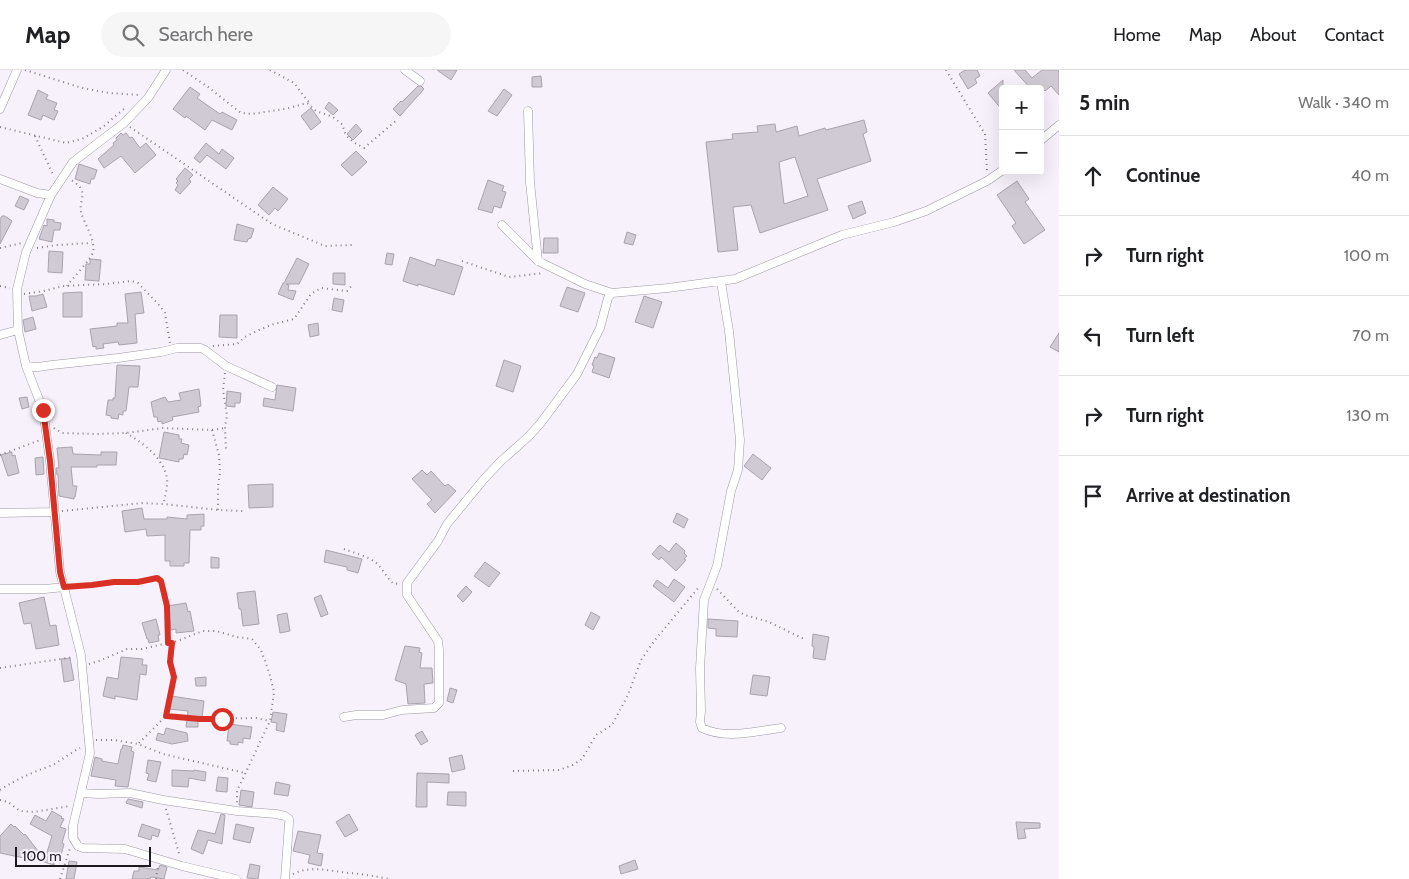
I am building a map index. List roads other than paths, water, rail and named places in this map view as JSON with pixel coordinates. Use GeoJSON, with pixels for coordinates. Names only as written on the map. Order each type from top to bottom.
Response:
{"type":"FeatureCollection","features":[{"type":"Feature","properties":{"kind":"street"},"geometry":{"type":"LineString","coordinates":[[0,109],[17,70]]}},
{"type":"Feature","properties":{"kind":"street"},"geometry":{"type":"LineString","coordinates":[[166,70],[148,98],[124,123],[73,162],[51,195],[26,252],[17,289],[18,330],[26,366],[43,410],[60,572],[81,656],[90,753],[73,826],[73,838],[78,846],[83,848],[125,850],[236,879]]}},
{"type":"Feature","properties":{"kind":"street"},"geometry":{"type":"LineString","coordinates":[[405,70],[420,81]]}},
{"type":"Feature","properties":{"kind":"street"},"geometry":{"type":"LineString","coordinates":[[528,111],[530,182],[538,261]]}},
{"type":"Feature","properties":{"kind":"street"},"geometry":{"type":"LineString","coordinates":[[1044,138],[1059,125]]}},
{"type":"Feature","properties":{"kind":"street"},"geometry":{"type":"LineString","coordinates":[[502,226],[538,261],[585,284],[612,293],[668,288],[735,279],[842,235],[894,222],[926,211],[987,181],[999,173]]}},
{"type":"Feature","properties":{"kind":"street"},"geometry":{"type":"LineString","coordinates":[[0,179],[51,195]]}},
{"type":"Feature","properties":{"kind":"street"},"geometry":{"type":"LineString","coordinates":[[721,282],[729,331],[740,440],[738,470],[731,491],[716,566],[704,600],[700,668],[700,722],[702,728],[711,732],[729,735],[781,728]]}},
{"type":"Feature","properties":{"kind":"street"},"geometry":{"type":"LineString","coordinates":[[344,717],[383,715],[402,710],[434,708],[438,703],[438,641],[407,595],[407,583],[438,541],[447,524],[500,462],[540,424],[577,374],[600,328],[608,298],[612,293]]}},
{"type":"Feature","properties":{"kind":"street"},"geometry":{"type":"LineString","coordinates":[[0,335],[18,330]]}},
{"type":"Feature","properties":{"kind":"street"},"geometry":{"type":"LineString","coordinates":[[26,366],[38,367],[118,358],[177,348],[200,348],[226,366],[272,387]]}},
{"type":"Feature","properties":{"kind":"street"},"geometry":{"type":"LineString","coordinates":[[0,513],[54,512]]}},
{"type":"Feature","properties":{"kind":"street"},"geometry":{"type":"LineString","coordinates":[[0,589],[64,587]]}},
{"type":"Feature","properties":{"kind":"street"},"geometry":{"type":"LineString","coordinates":[[81,792],[99,794],[130,793],[237,811],[285,816],[289,819],[286,877]]}}]}
